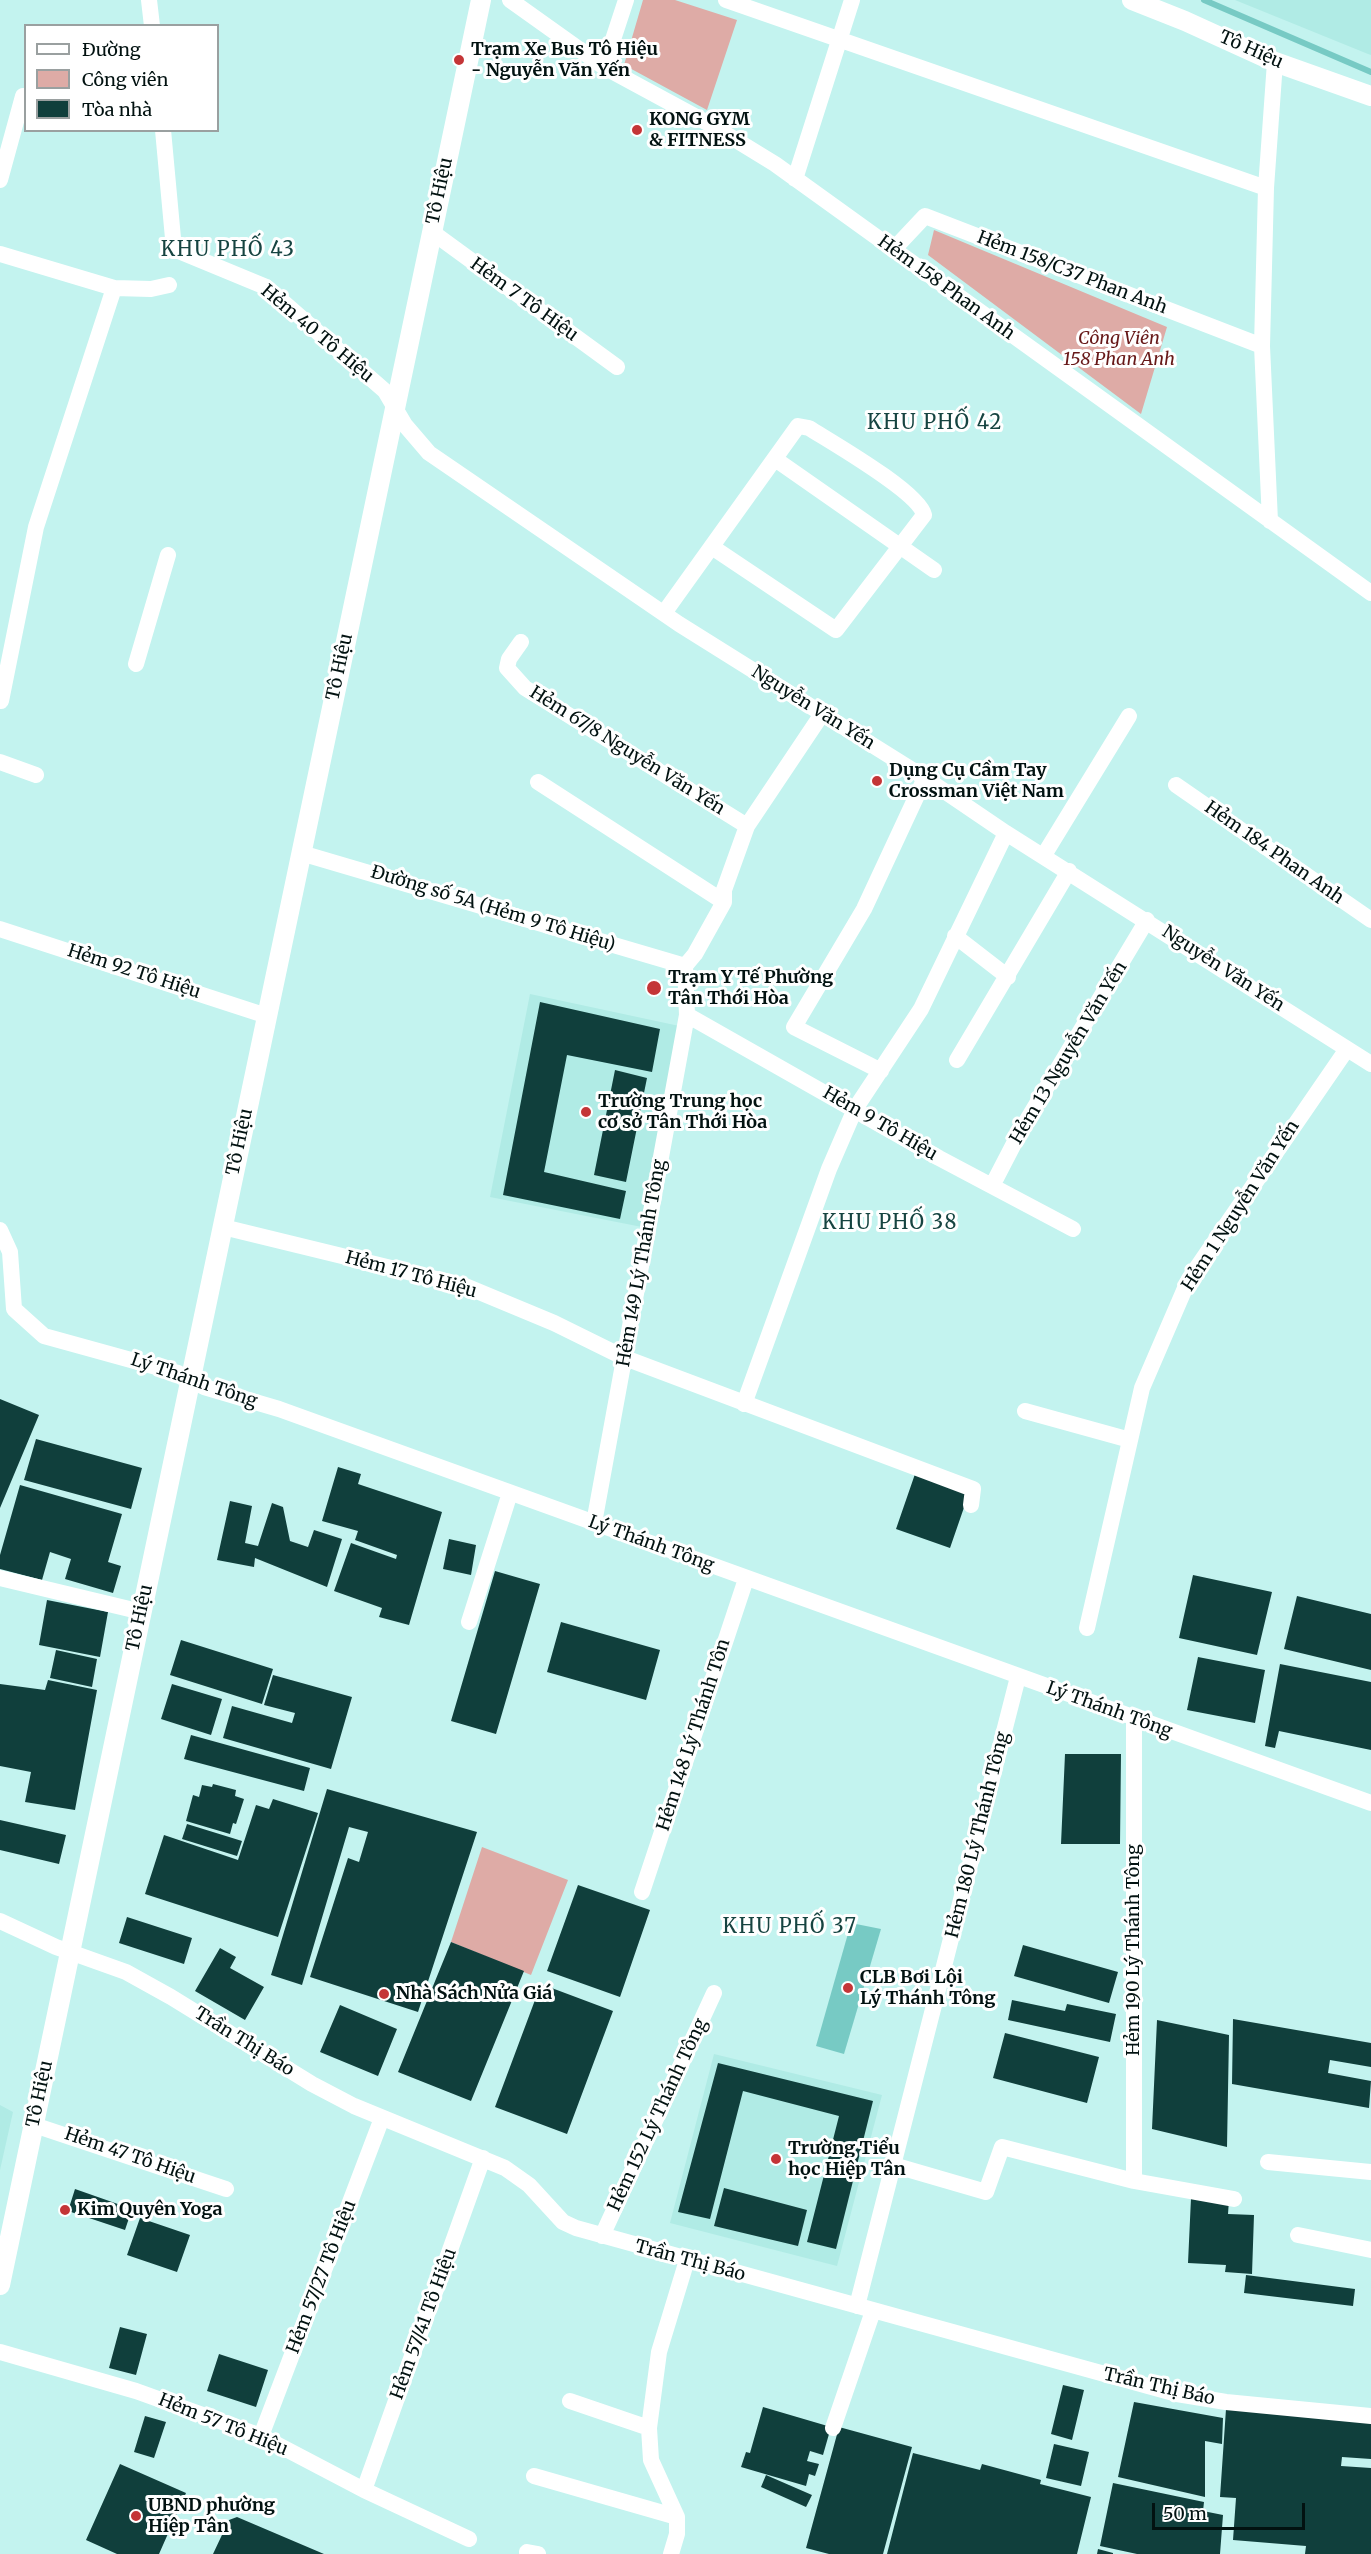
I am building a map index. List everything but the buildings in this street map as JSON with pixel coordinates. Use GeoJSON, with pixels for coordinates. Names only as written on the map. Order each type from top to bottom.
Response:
{"type":"FeatureCollection","features":[{"type":"Feature","properties":{"kind":"street"},"geometry":{"type":"LineString","coordinates":[[149,0],[152,24]]}},
{"type":"Feature","properties":{"kind":"street","name":"Tô Hiệu"},"geometry":{"type":"LineString","coordinates":[[0,2285],[481,0]]}},
{"type":"Feature","properties":{"kind":"street","name":"Hẻm 158 Phan Anh"},"geometry":{"type":"LineString","coordinates":[[510,0],[604,67],[713,126],[775,164],[1371,593]]}},
{"type":"Feature","properties":{"kind":"street"},"geometry":{"type":"LineString","coordinates":[[604,67],[626,0]]}},
{"type":"Feature","properties":{"kind":"street"},"geometry":{"type":"LineString","coordinates":[[726,0],[1266,188]]}},
{"type":"Feature","properties":{"kind":"street"},"geometry":{"type":"LineString","coordinates":[[795,179],[852,0]]}},
{"type":"Feature","properties":{"kind":"street","name":"Tô Hiệu"},"geometry":{"type":"LineString","coordinates":[[1132,0],[1185,21],[1275,62],[1371,96]]}},
{"type":"Feature","properties":{"kind":"street"},"geometry":{"type":"LineString","coordinates":[[1270,521],[1262,346],[1266,188],[1275,62]]}},
{"type":"Feature","properties":{"kind":"street"},"geometry":{"type":"LineString","coordinates":[[0,180],[23,96]]}},
{"type":"Feature","properties":{"kind":"street","name":"Hẻm 40 Tô Hiệu"},"geometry":{"type":"LineString","coordinates":[[163,132],[174,249],[266,287],[385,391],[395,408]]}},
{"type":"Feature","properties":{"kind":"street","name":"Hẻm 158/C37 Phan Anh"},"geometry":{"type":"LineString","coordinates":[[893,250],[925,216],[1262,346]]}},
{"type":"Feature","properties":{"kind":"street","name":"Hẻm 7 Tô Hiệu"},"geometry":{"type":"LineString","coordinates":[[432,232],[617,367]]}},
{"type":"Feature","properties":{"kind":"street"},"geometry":{"type":"LineString","coordinates":[[0,254],[114,288],[152,289],[169,285]]}},
{"type":"Feature","properties":{"kind":"street"},"geometry":{"type":"LineString","coordinates":[[1,701],[36,527],[114,288]]}},
{"type":"Feature","properties":{"kind":"street","name":"Nguyễn Văn Yến"},"geometry":{"type":"LineString","coordinates":[[395,408],[405,425],[429,453],[664,613],[1371,1064]]}},
{"type":"Feature","properties":{"kind":"street"},"geometry":{"type":"LineString","coordinates":[[664,613],[798,426],[803,426],[870,466],[919,503],[924,515],[837,630],[712,547]]}},
{"type":"Feature","properties":{"kind":"street"},"geometry":{"type":"LineString","coordinates":[[775,459],[934,570]]}},
{"type":"Feature","properties":{"kind":"street"},"geometry":{"type":"LineString","coordinates":[[136,664],[168,555]]}},
{"type":"Feature","properties":{"kind":"street","name":"Hẻm 67/8 Nguyễn Văn Yến"},"geometry":{"type":"LineString","coordinates":[[521,642],[509,659],[507,668],[525,688],[747,826]]}},
{"type":"Feature","properties":{"kind":"street"},"geometry":{"type":"LineString","coordinates":[[685,966],[695,954],[724,902],[724,890],[747,826],[822,714]]}},
{"type":"Feature","properties":{"kind":"street"},"geometry":{"type":"LineString","coordinates":[[1044,855],[1129,716]]}},
{"type":"Feature","properties":{"kind":"street"},"geometry":{"type":"LineString","coordinates":[[0,762],[36,775]]}},
{"type":"Feature","properties":{"kind":"street"},"geometry":{"type":"LineString","coordinates":[[881,1071],[794,1027],[864,909],[925,778]]}},
{"type":"Feature","properties":{"kind":"street"},"geometry":{"type":"LineString","coordinates":[[538,782],[724,902]]}},
{"type":"Feature","properties":{"kind":"street","name":"Hẻm 184 Phan Anh"},"geometry":{"type":"LineString","coordinates":[[1176,785],[1371,920]]}},
{"type":"Feature","properties":{"kind":"street"},"geometry":{"type":"LineString","coordinates":[[744,1404],[829,1168],[855,1110],[921,1009],[1006,832]]}},
{"type":"Feature","properties":{"kind":"street","name":"Đường số 5A (Hẻm 9 Tô Hiệu)"},"geometry":{"type":"LineString","coordinates":[[301,853],[685,966]]}},
{"type":"Feature","properties":{"kind":"street"},"geometry":{"type":"LineString","coordinates":[[957,1060],[1070,872]]}},
{"type":"Feature","properties":{"kind":"street","name":"Hẻm 13 Nguyễn Văn Yến"},"geometry":{"type":"LineString","coordinates":[[992,1186],[1021,1130],[1148,920]]}},
{"type":"Feature","properties":{"kind":"street","name":"Hẻm 92 Tô Hiệu"},"geometry":{"type":"LineString","coordinates":[[0,929],[267,1016]]}},
{"type":"Feature","properties":{"kind":"street"},"geometry":{"type":"LineString","coordinates":[[955,936],[1008,977]]}},
{"type":"Feature","properties":{"kind":"street","name":"Hẻm 149 Lý Thánh Tông"},"geometry":{"type":"LineString","coordinates":[[594,1523],[687,1015],[685,966]]}},
{"type":"Feature","properties":{"kind":"street","name":"Hẻm 9 Tô Hiệu"},"geometry":{"type":"LineString","coordinates":[[687,1015],[1073,1229]]}},
{"type":"Feature","properties":{"kind":"street","name":"Hẻm 1 Nguyễn Văn Yến"},"geometry":{"type":"LineString","coordinates":[[1087,1628],[1142,1388],[1189,1279],[1347,1049]]}},
{"type":"Feature","properties":{"kind":"street","name":"Hẻm 17 Tô Hiệu"},"geometry":{"type":"LineString","coordinates":[[223,1227],[465,1286],[554,1323],[625,1358],[973,1489],[971,1505]]}},
{"type":"Feature","properties":{"kind":"street","name":"Lý Thánh Tông"},"geometry":{"type":"LineString","coordinates":[[0,1230],[10,1251],[14,1309],[44,1336],[178,1373],[204,1387],[279,1409],[1371,1803]]}},
{"type":"Feature","properties":{"kind":"street"},"geometry":{"type":"LineString","coordinates":[[1025,1411],[1130,1440]]}},
{"type":"Feature","properties":{"kind":"street"},"geometry":{"type":"LineString","coordinates":[[469,1622],[510,1493]]}},
{"type":"Feature","properties":{"kind":"street"},"geometry":{"type":"LineString","coordinates":[[0,1578],[142,1612]]}},
{"type":"Feature","properties":{"kind":"street","name":"Hẻm 148 Lý Thánh Tôn"},"geometry":{"type":"LineString","coordinates":[[642,1892],[746,1579]]}},
{"type":"Feature","properties":{"kind":"street","name":"Hẻm 180 Lý Thánh Tông"},"geometry":{"type":"LineString","coordinates":[[832,2428],[865,2309],[893,2165],[1018,1677]]}},
{"type":"Feature","properties":{"kind":"street","name":"Hẻm 190 Lý Thánh Tông"},"geometry":{"type":"LineString","coordinates":[[1134,1719],[1134,2181]]}},
{"type":"Feature","properties":{"kind":"street","name":"Trần Thị Báo"},"geometry":{"type":"LineString","coordinates":[[0,1921],[70,1952],[135,1977],[312,2084],[382,2118],[505,2168],[524,2180],[563,2222],[602,2236],[687,2260],[1177,2394],[1226,2402],[1371,2416]]}},
{"type":"Feature","properties":{"kind":"street","name":"Hẻm 152 Lý Thánh Tông"},"geometry":{"type":"LineString","coordinates":[[602,2236],[714,1993]]}},
{"type":"Feature","properties":{"kind":"street","name":"Hẻm 57/27 Tô Hiệu"},"geometry":{"type":"LineString","coordinates":[[261,2436],[382,2118]]}},
{"type":"Feature","properties":{"kind":"street","name":"Hẻm 47 Tô Hiệu"},"geometry":{"type":"LineString","coordinates":[[34,2125],[226,2188]]}},
{"type":"Feature","properties":{"kind":"street"},"geometry":{"type":"LineString","coordinates":[[893,2165],[986,2192],[1002,2147],[1134,2181],[1234,2199]]}},
{"type":"Feature","properties":{"kind":"street","name":"Hẻm 57/41 Tô Hiệu"},"geometry":{"type":"LineString","coordinates":[[364,2490],[483,2158]]}},
{"type":"Feature","properties":{"kind":"street"},"geometry":{"type":"LineString","coordinates":[[1268,2162],[1371,2172]]}},
{"type":"Feature","properties":{"kind":"street"},"geometry":{"type":"LineString","coordinates":[[1298,2235],[1371,2250]]}},
{"type":"Feature","properties":{"kind":"street"},"geometry":{"type":"LineString","coordinates":[[671,2554],[677,2534],[677,2517],[651,2460],[649,2428],[659,2352],[687,2260]]}},
{"type":"Feature","properties":{"kind":"street","name":"Hẻm 57 Tô Hiệu"},"geometry":{"type":"LineString","coordinates":[[0,2352],[136,2391],[261,2436],[364,2490],[469,2539]]}},
{"type":"Feature","properties":{"kind":"street"},"geometry":{"type":"LineString","coordinates":[[570,2401],[649,2428]]}},
{"type":"Feature","properties":{"kind":"street"},"geometry":{"type":"LineString","coordinates":[[534,2476],[677,2517]]}},
{"type":"Feature","properties":{"kind":"shaded area"},"geometry":{"type":"Polygon","coordinates":[[[1235,0],[1371,0],[1371,55],[1368,54],[1235,0]]]}},
{"type":"Feature","properties":{"kind":"shaded area","name":"Trường Trung học cơ sở Tân Thới Hòa"},"geometry":{"type":"Polygon","coordinates":[[[530,994],[684,1027],[642,1227],[490,1197],[530,994]]]}},
{"type":"Feature","properties":{"kind":"shaded area","name":"Trường Tiểu học Hiệp Tân"},"geometry":{"type":"Polygon","coordinates":[[[714,2054],[882,2095],[837,2266],[670,2223],[714,2054]]]}},
{"type":"Feature","properties":{"kind":"shaded area"},"geometry":{"type":"Polygon","coordinates":[[[0,2105],[13,2112],[0,2170],[0,2105]]]}},
{"type":"Feature","properties":{"kind":"green space"},"geometry":{"type":"Polygon","coordinates":[[[643,0],[675,0],[737,20],[707,110],[624,65],[643,0]]]}},
{"type":"Feature","properties":{"kind":"green space","name":"Công Viên 158 Phan Anh"},"geometry":{"type":"Polygon","coordinates":[[[934,230],[1167,327],[1141,414],[928,255],[934,230]]]}},
{"type":"Feature","properties":{"kind":"green space"},"geometry":{"type":"Polygon","coordinates":[[[482,1847],[568,1880],[531,1975],[451,1942],[482,1847]]]}},
{"type":"Feature","properties":{"kind":"water","name":"CLB Bơi Lội Lý Thánh Tông"},"geometry":{"type":"Polygon","coordinates":[[[851,1923],[881,1929],[844,2054],[816,2046],[851,1923]]]}},
{"type":"Feature","properties":{"kind":"waterway"},"geometry":{"type":"LineString","coordinates":[[1204,0],[1371,72]]}},
{"type":"Feature","properties":{"kind":"place","name":"Trạm Xe Bus Tô Hiệu - Nguyễn Văn Yến"},"geometry":{"type":"Point","coordinates":[459,60]}},
{"type":"Feature","properties":{"kind":"place","name":"KONG GYM & FITNESS"},"geometry":{"type":"Point","coordinates":[637,130]}},
{"type":"Feature","properties":{"kind":"place","name":"Dụng Cụ Cầm Tay Crossman Việt Nam"},"geometry":{"type":"Point","coordinates":[877,781]}},
{"type":"Feature","properties":{"kind":"place","name":"Trạm Y Tế Phường Tân Thới Hòa"},"geometry":{"type":"Point","coordinates":[654,988]}},
{"type":"Feature","properties":{"kind":"place","name":"Trường Trung học cơ sở Tân Thới Hòa"},"geometry":{"type":"Point","coordinates":[586,1112]}},
{"type":"Feature","properties":{"kind":"place","name":"CLB Bơi Lội Lý Thánh Tông"},"geometry":{"type":"Point","coordinates":[848,1988]}},
{"type":"Feature","properties":{"kind":"place","name":"Nhà Sách Nửa Giá"},"geometry":{"type":"Point","coordinates":[384,1994]}},
{"type":"Feature","properties":{"kind":"place","name":"Trường Tiểu học Hiệp Tân"},"geometry":{"type":"Point","coordinates":[776,2159]}},
{"type":"Feature","properties":{"kind":"place","name":"Kim Quyên Yoga"},"geometry":{"type":"Point","coordinates":[65,2210]}},
{"type":"Feature","properties":{"kind":"place","name":"UBND phường Hiệp Tân"},"geometry":{"type":"Point","coordinates":[136,2516]}},
{"type":"Feature","properties":{"kind":"district","name":"KHU PHỐ 43"},"geometry":{"type":"Point","coordinates":[228,250]}},
{"type":"Feature","properties":{"kind":"district","name":"KHU PHỐ 42"},"geometry":{"type":"Point","coordinates":[935,423]}},
{"type":"Feature","properties":{"kind":"district","name":"KHU PHỐ 38"},"geometry":{"type":"Point","coordinates":[890,1223]}},
{"type":"Feature","properties":{"kind":"district","name":"KHU PHỐ 37"},"geometry":{"type":"Point","coordinates":[790,1927]}}]}
